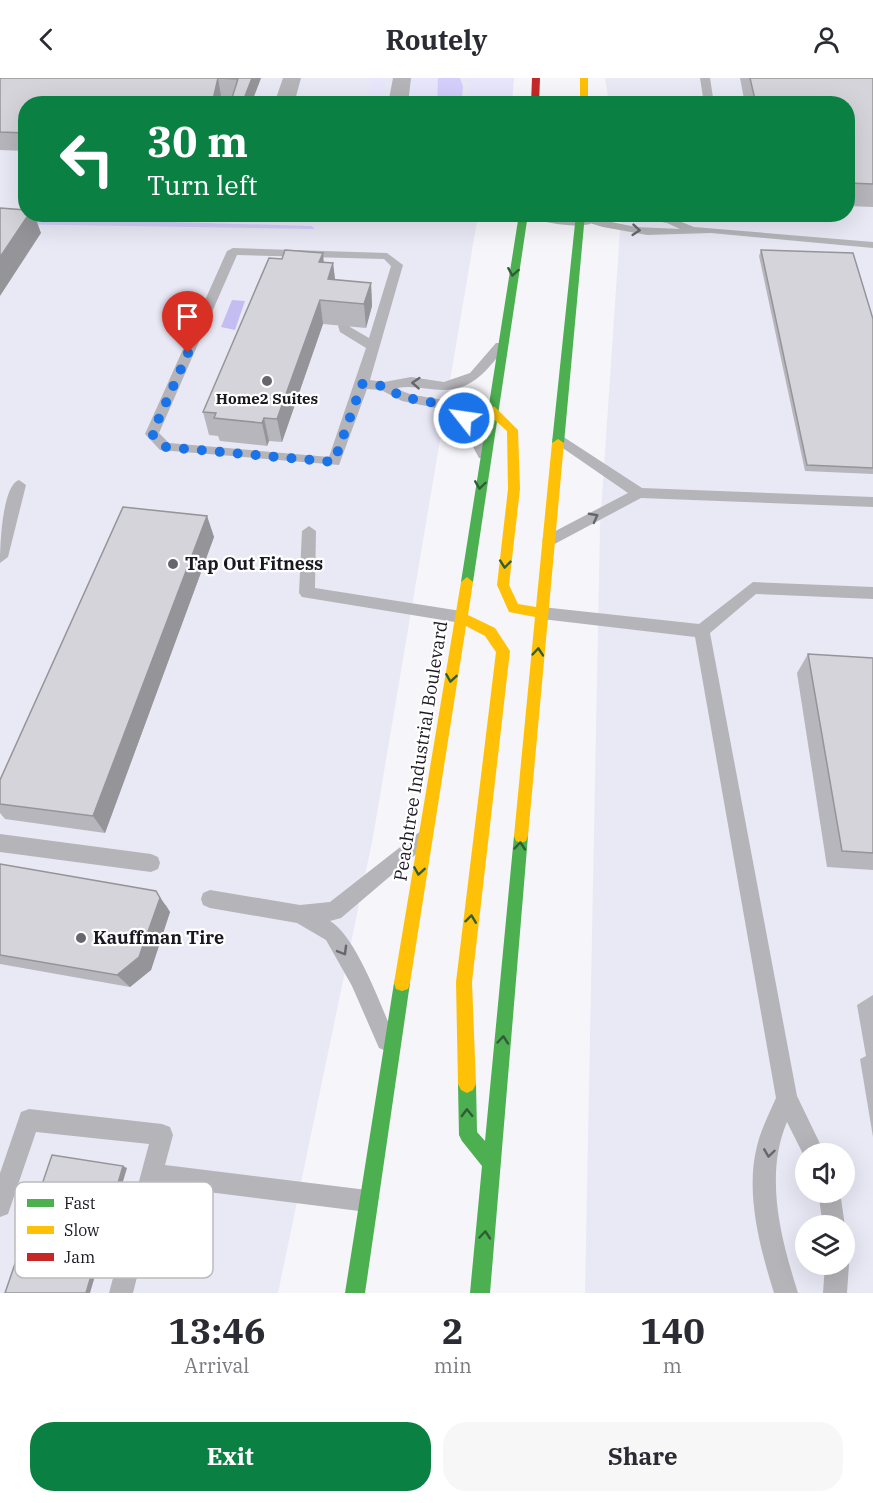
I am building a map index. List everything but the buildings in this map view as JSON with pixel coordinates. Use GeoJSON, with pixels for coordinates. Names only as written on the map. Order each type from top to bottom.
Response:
{"type":"FeatureCollection","features":[{"type":"Feature","properties":{"kind":"highway"},"geometry":{"type":"LineString","coordinates":[[535,96],[536,78]]}},
{"type":"Feature","properties":{"kind":"highway"},"geometry":{"type":"LineString","coordinates":[[584,78],[584,96]]}},
{"type":"Feature","properties":{"kind":"highway","name":"Peachtree Industrial Boulevard"},"geometry":{"type":"LineString","coordinates":[[355,1293],[390,1052],[461,617],[500,345],[523,222]]}},
{"type":"Feature","properties":{"kind":"highway"},"geometry":{"type":"LineString","coordinates":[[480,1293],[542,613],[581,222]]}},
{"type":"Feature","properties":{"kind":"highway"},"geometry":{"type":"LineString","coordinates":[[491,410],[512,430],[514,489],[503,585],[514,608],[542,613]]}},
{"type":"Feature","properties":{"kind":"highway"},"geometry":{"type":"LineString","coordinates":[[461,617],[490,632],[503,651],[464,982],[468,1135],[492,1162]]}},
{"type":"Feature","properties":{"kind":"street"},"geometry":{"type":"LineString","coordinates":[[286,96],[292,78]]}},
{"type":"Feature","properties":{"kind":"street"},"geometry":{"type":"LineString","coordinates":[[399,96],[402,78]]}},
{"type":"Feature","properties":{"kind":"lane"},"geometry":{"type":"LineString","coordinates":[[705,78],[708,96]]}},
{"type":"Feature","properties":{"kind":"lane"},"geometry":{"type":"LineString","coordinates":[[598,222],[618,228],[671,233],[690,229],[711,230],[873,245]]}},
{"type":"Feature","properties":{"kind":"lane"},"geometry":{"type":"LineString","coordinates":[[674,222],[690,229]]}},
{"type":"Feature","properties":{"kind":"lane"},"geometry":{"type":"LineString","coordinates":[[711,230],[713,243]]}},
{"type":"Feature","properties":{"kind":"lane"},"geometry":{"type":"LineString","coordinates":[[233,251],[387,256],[397,265],[383,296],[373,346],[334,462],[165,447],[152,434],[233,251]]}},
{"type":"Feature","properties":{"kind":"lane"},"geometry":{"type":"LineString","coordinates":[[344,326],[344,329],[355,338],[373,346]]}},
{"type":"Feature","properties":{"kind":"lane"},"geometry":{"type":"LineString","coordinates":[[362,384],[384,386],[411,381],[445,386],[475,376],[500,345]]}},
{"type":"Feature","properties":{"kind":"lane"},"geometry":{"type":"LineString","coordinates":[[384,386],[402,397],[440,404],[464,418],[484,455]]}},
{"type":"Feature","properties":{"kind":"lane"},"geometry":{"type":"LineString","coordinates":[[559,439],[639,493]]}},
{"type":"Feature","properties":{"kind":"lane"},"geometry":{"type":"LineString","coordinates":[[1,547],[19,485]]}},
{"type":"Feature","properties":{"kind":"lane"},"geometry":{"type":"LineString","coordinates":[[549,541],[639,493],[873,502]]}},
{"type":"Feature","properties":{"kind":"lane"},"geometry":{"type":"LineString","coordinates":[[309,531],[307,593],[461,617]]}},
{"type":"Feature","properties":{"kind":"lane"},"geometry":{"type":"LineString","coordinates":[[542,613],[702,631],[753,588],[873,593]]}},
{"type":"Feature","properties":{"kind":"lane"},"geometry":{"type":"LineString","coordinates":[[702,631],[787,1098],[809,1143]]}},
{"type":"Feature","properties":{"kind":"lane"},"geometry":{"type":"LineString","coordinates":[[210,899],[300,914],[334,911],[425,835]]}},
{"type":"Feature","properties":{"kind":"lane"},"geometry":{"type":"LineString","coordinates":[[0,843],[151,863]]}},
{"type":"Feature","properties":{"kind":"lane"},"geometry":{"type":"LineString","coordinates":[[300,914],[333,933],[359,979],[390,1052]]}},
{"type":"Feature","properties":{"kind":"lane"},"geometry":{"type":"LineString","coordinates":[[786,1293],[772,1250],[767,1201],[767,1150],[787,1098]]}},
{"type":"Feature","properties":{"kind":"lane"},"geometry":{"type":"LineString","coordinates":[[0,1206],[29,1120],[162,1135],[150,1182]]}},
{"type":"Feature","properties":{"kind":"lane"},"geometry":{"type":"LineString","coordinates":[[152,1174],[368,1202]]}},
{"type":"Feature","properties":{"kind":"lane"},"geometry":{"type":"LineString","coordinates":[[835,1293],[836,1275]]}},
{"type":"Feature","properties":{"kind":"lane"},"geometry":{"type":"LineString","coordinates":[[121,1293],[125,1278]]}},
{"type":"Feature","properties":{"kind":"shaded area"},"geometry":{"type":"Polygon","coordinates":[[[0,78],[505,78],[501,96],[18,96],[18,222],[477,222],[373,837],[278,1293],[0,1293],[0,78]]]}},
{"type":"Feature","properties":{"kind":"shaded area"},"geometry":{"type":"Polygon","coordinates":[[[372,78],[386,78],[382,96],[368,96],[372,78]]]}},
{"type":"Feature","properties":{"kind":"shaded area"},"geometry":{"type":"Polygon","coordinates":[[[410,78],[438,78],[437,96],[407,96],[410,78]]]}},
{"type":"Feature","properties":{"kind":"shaded area"},"geometry":{"type":"Polygon","coordinates":[[[438,78],[460,78],[463,86],[462,96],[437,96],[438,78]]]}},
{"type":"Feature","properties":{"kind":"shaded area"},"geometry":{"type":"Polygon","coordinates":[[[468,78],[514,78],[513,96],[468,96],[471,84],[468,78]]]}},
{"type":"Feature","properties":{"kind":"shaded area"},"geometry":{"type":"Polygon","coordinates":[[[605,78],[873,78],[873,1293],[585,1293],[600,526],[621,222],[855,222],[855,96],[608,96],[605,78]]]}},
{"type":"Feature","properties":{"kind":"shaded area"},"geometry":{"type":"Polygon","coordinates":[[[18,215],[18,218],[0,217],[18,215]]]}},
{"type":"Feature","properties":{"kind":"shaded area"},"geometry":{"type":"Polygon","coordinates":[[[0,217],[18,218],[18,222],[173,222],[312,226],[315,229],[0,224],[0,217]]]}},
{"type":"Feature","properties":{"kind":"shaded area"},"geometry":{"type":"Polygon","coordinates":[[[232,300],[245,301],[235,330],[221,327],[232,300]]]}},
{"type":"Feature","properties":{"kind":"traffic: fast"},"geometry":{"type":"LineString","coordinates":[[467,582],[523,222]]}},
{"type":"Feature","properties":{"kind":"traffic: fast"},"geometry":{"type":"LineString","coordinates":[[558,443],[580,222]]}},
{"type":"Feature","properties":{"kind":"traffic: fast"},"geometry":{"type":"LineString","coordinates":[[480,1293],[521,836]]}},
{"type":"Feature","properties":{"kind":"traffic: fast"},"geometry":{"type":"LineString","coordinates":[[355,1293],[402,983]]}},
{"type":"Feature","properties":{"kind":"traffic: fast"},"geometry":{"type":"LineString","coordinates":[[467,1084],[468,1135],[492,1163]]}},
{"type":"Feature","properties":{"kind":"traffic: slow"},"geometry":{"type":"LineString","coordinates":[[584,78],[584,96]]}},
{"type":"Feature","properties":{"kind":"traffic: slow"},"geometry":{"type":"LineString","coordinates":[[491,410],[512,430],[514,489],[503,585],[514,608],[542,613]]}},
{"type":"Feature","properties":{"kind":"traffic: slow"},"geometry":{"type":"LineString","coordinates":[[521,836],[558,443]]}},
{"type":"Feature","properties":{"kind":"traffic: slow"},"geometry":{"type":"LineString","coordinates":[[402,983],[467,582]]}},
{"type":"Feature","properties":{"kind":"traffic: slow"},"geometry":{"type":"LineString","coordinates":[[461,617],[490,632],[503,651],[464,982],[467,1084]]}},
{"type":"Feature","properties":{"kind":"traffic: jam"},"geometry":{"type":"LineString","coordinates":[[535,96],[536,78]]}},
{"type":"Feature","properties":{"kind":"place","name":"Home2 Suites"},"geometry":{"type":"Point","coordinates":[267,381]}},
{"type":"Feature","properties":{"kind":"place","name":"Tap Out Fitness"},"geometry":{"type":"Point","coordinates":[173,564]}},
{"type":"Feature","properties":{"kind":"place","name":"Kauffman Tire"},"geometry":{"type":"Point","coordinates":[81,938]}},
{"type":"Feature","properties":{"kind":"route"},"geometry":{"type":"LineString","coordinates":[[188,353],[152,434],[165,447],[334,462],[362,384],[384,386],[402,397],[440,404],[464,418]]}}]}
